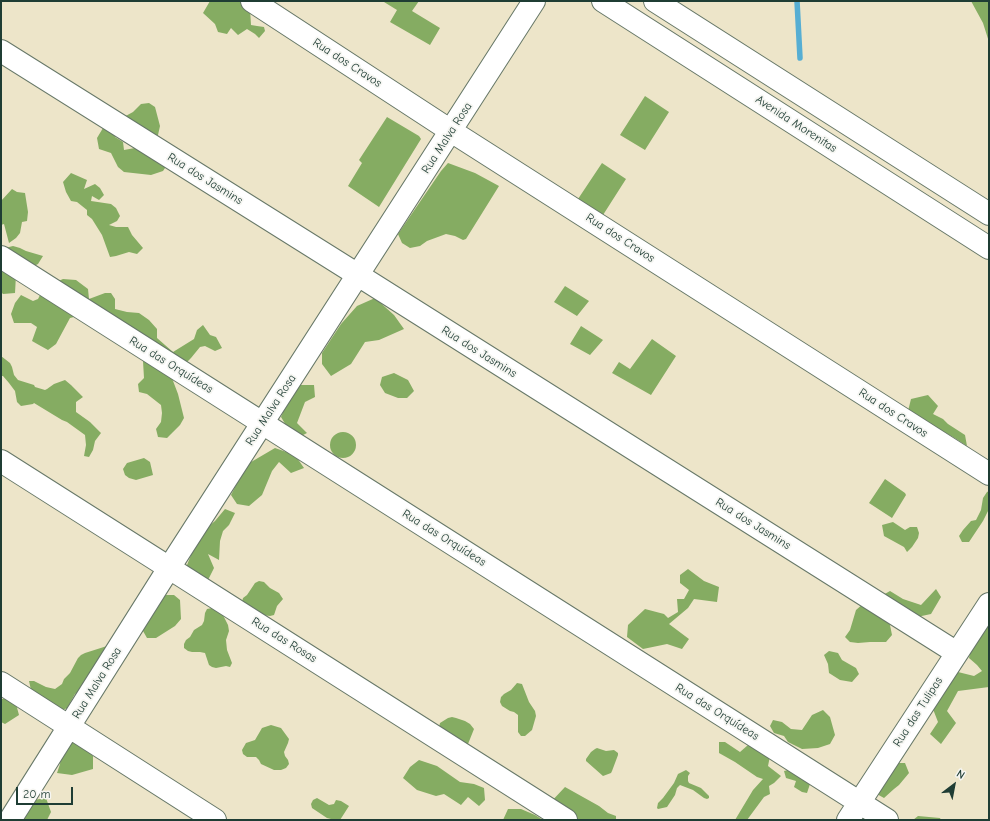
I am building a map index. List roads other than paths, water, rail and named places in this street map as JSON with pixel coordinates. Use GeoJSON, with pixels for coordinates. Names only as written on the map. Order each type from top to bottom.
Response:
{"type":"FeatureCollection","features":[{"type":"Feature","properties":{"kind":"street","name":"Rua dos Cravos"},"geometry":{"type":"LineString","coordinates":[[252,1],[452,131],[989,474]]}},
{"type":"Feature","properties":{"kind":"street","name":"Rua Malva Rosa"},"geometry":{"type":"LineString","coordinates":[[10,820],[169,568],[452,131],[534,1]]}},
{"type":"Feature","properties":{"kind":"street","name":"Avenida Morenitas"},"geometry":{"type":"LineString","coordinates":[[603,1],[989,248]]}},
{"type":"Feature","properties":{"kind":"street"},"geometry":{"type":"LineString","coordinates":[[655,1],[989,214]]}},
{"type":"Feature","properties":{"kind":"street","name":"Rua dos Jasmins"},"geometry":{"type":"LineString","coordinates":[[1,52],[358,275],[957,653]]}},
{"type":"Feature","properties":{"kind":"street","name":"Rua das Orquídeas"},"geometry":{"type":"LineString","coordinates":[[1,257],[263,423],[854,811],[887,820]]}},
{"type":"Feature","properties":{"kind":"street","name":"Rua das Rosas"},"geometry":{"type":"LineString","coordinates":[[1,461],[566,820]]}},
{"type":"Feature","properties":{"kind":"street","name":"Rua das Tulipas"},"geometry":{"type":"LineString","coordinates":[[854,811],[989,604]]}},
{"type":"Feature","properties":{"kind":"street"},"geometry":{"type":"LineString","coordinates":[[1,683],[215,820]]}},
{"type":"Feature","properties":{"kind":"waterway"},"geometry":{"type":"LineString","coordinates":[[797,1],[800,58]]}}]}
